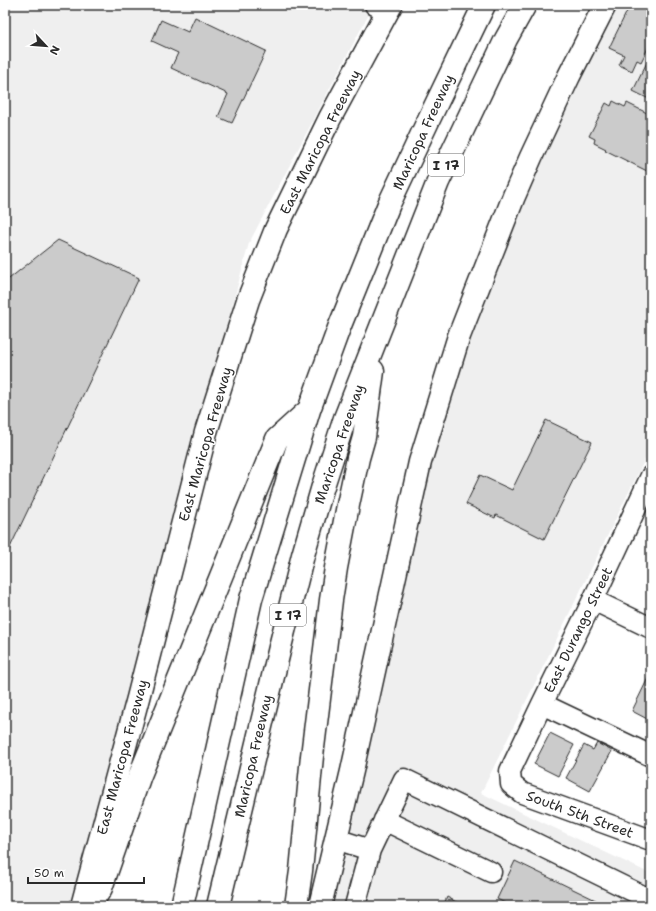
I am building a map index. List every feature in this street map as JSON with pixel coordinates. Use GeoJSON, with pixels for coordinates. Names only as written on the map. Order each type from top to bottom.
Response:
{"type":"FeatureCollection","features":[{"type":"Feature","properties":{"kind":"main road","name":"Maricopa Freeway"},"geometry":{"type":"LineString","coordinates":[[182,906],[251,599],[309,410],[339,328],[389,204],[484,5]]}},
{"type":"Feature","properties":{"kind":"main road","name":"Maricopa Freeway"},"geometry":{"type":"LineString","coordinates":[[218,906],[303,555],[323,486],[346,418],[438,182],[506,39],[525,5]]}},
{"type":"Feature","properties":{"kind":"main road"},"geometry":{"type":"LineString","coordinates":[[320,906],[420,462],[459,336],[528,163],[569,76],[605,5]]}},
{"type":"Feature","properties":{"kind":"main road","name":"East Maricopa Freeway"},"geometry":{"type":"LineString","coordinates":[[82,906],[138,698],[206,432],[248,300],[276,229],[385,7]]}},
{"type":"Feature","properties":{"kind":"main road"},"geometry":{"type":"LineString","coordinates":[[296,906],[301,871],[312,756],[332,594],[348,505],[364,437],[379,331]]}},
{"type":"Feature","properties":{"kind":"main road"},"geometry":{"type":"LineString","coordinates":[[90,906],[101,888],[140,775],[277,439],[309,410]]}},
{"type":"Feature","properties":{"kind":"street","name":"East Durango Street"},"geometry":{"type":"LineString","coordinates":[[511,784],[510,771],[593,600],[647,496],[651,476]]}},
{"type":"Feature","properties":{"kind":"street"},"geometry":{"type":"LineString","coordinates":[[593,600],[651,628]]}},
{"type":"Feature","properties":{"kind":"street"},"geometry":{"type":"LineString","coordinates":[[542,704],[651,756]]}},
{"type":"Feature","properties":{"kind":"street"},"geometry":{"type":"LineString","coordinates":[[355,906],[370,850],[404,780],[651,900]]}},
{"type":"Feature","properties":{"kind":"street","name":"South 5th Street"},"geometry":{"type":"LineString","coordinates":[[511,784],[522,793],[651,840]]}},
{"type":"Feature","properties":{"kind":"street"},"geometry":{"type":"LineString","coordinates":[[384,820],[491,872]]}},
{"type":"Feature","properties":{"kind":"street"},"geometry":{"type":"LineString","coordinates":[[336,839],[370,850]]}},
{"type":"Feature","properties":{"kind":"shaded area"},"geometry":{"type":"Polygon","coordinates":[[[5,5],[375,5],[364,23],[249,243],[72,906],[5,906],[5,5]]]}},
{"type":"Feature","properties":{"kind":"shaded area"},"geometry":{"type":"Polygon","coordinates":[[[618,5],[651,5],[651,447],[481,793],[651,874],[651,906],[327,906],[431,459],[465,346],[523,201],[567,103],[592,52],[618,5]]]}},
{"type":"Feature","properties":{"kind":"building"},"geometry":{"type":"Polygon","coordinates":[[[630,5],[651,5],[651,42],[641,62],[637,60],[632,71],[619,65],[624,55],[609,48],[630,5]]]}},
{"type":"Feature","properties":{"kind":"building"},"geometry":{"type":"Polygon","coordinates":[[[195,17],[266,51],[232,123],[218,117],[228,94],[171,68],[178,53],[152,41],[161,20],[188,32],[195,17]]]}},
{"type":"Feature","properties":{"kind":"building"},"geometry":{"type":"Polygon","coordinates":[[[651,54],[651,100],[633,91],[651,54]]]}},
{"type":"Feature","properties":{"kind":"building"},"geometry":{"type":"Polygon","coordinates":[[[613,101],[625,107],[627,103],[651,115],[651,173],[605,150],[606,149],[594,143],[595,139],[589,136],[606,103],[611,106],[613,101]]]}},
{"type":"Feature","properties":{"kind":"building"},"geometry":{"type":"Polygon","coordinates":[[[58,240],[139,278],[5,558],[5,282],[58,240]]]}},
{"type":"Feature","properties":{"kind":"building"},"geometry":{"type":"Polygon","coordinates":[[[546,420],[592,442],[544,539],[496,515],[495,518],[466,504],[480,475],[512,490],[546,420]]]}},
{"type":"Feature","properties":{"kind":"building"},"geometry":{"type":"Polygon","coordinates":[[[649,676],[651,677],[651,721],[632,711],[649,676]]]}},
{"type":"Feature","properties":{"kind":"building"},"geometry":{"type":"Polygon","coordinates":[[[550,733],[574,745],[558,776],[534,764],[550,733]]]}},
{"type":"Feature","properties":{"kind":"building"},"geometry":{"type":"Polygon","coordinates":[[[597,743],[612,751],[590,791],[566,778],[584,745],[593,750],[597,743]]]}},
{"type":"Feature","properties":{"kind":"building"},"geometry":{"type":"Polygon","coordinates":[[[515,861],[608,906],[511,906],[497,899],[515,861]]]}},
{"type":"Feature","properties":{"kind":"building"},"geometry":{"type":"Polygon","coordinates":[[[447,897],[464,906],[443,906],[447,897]]]}}]}
